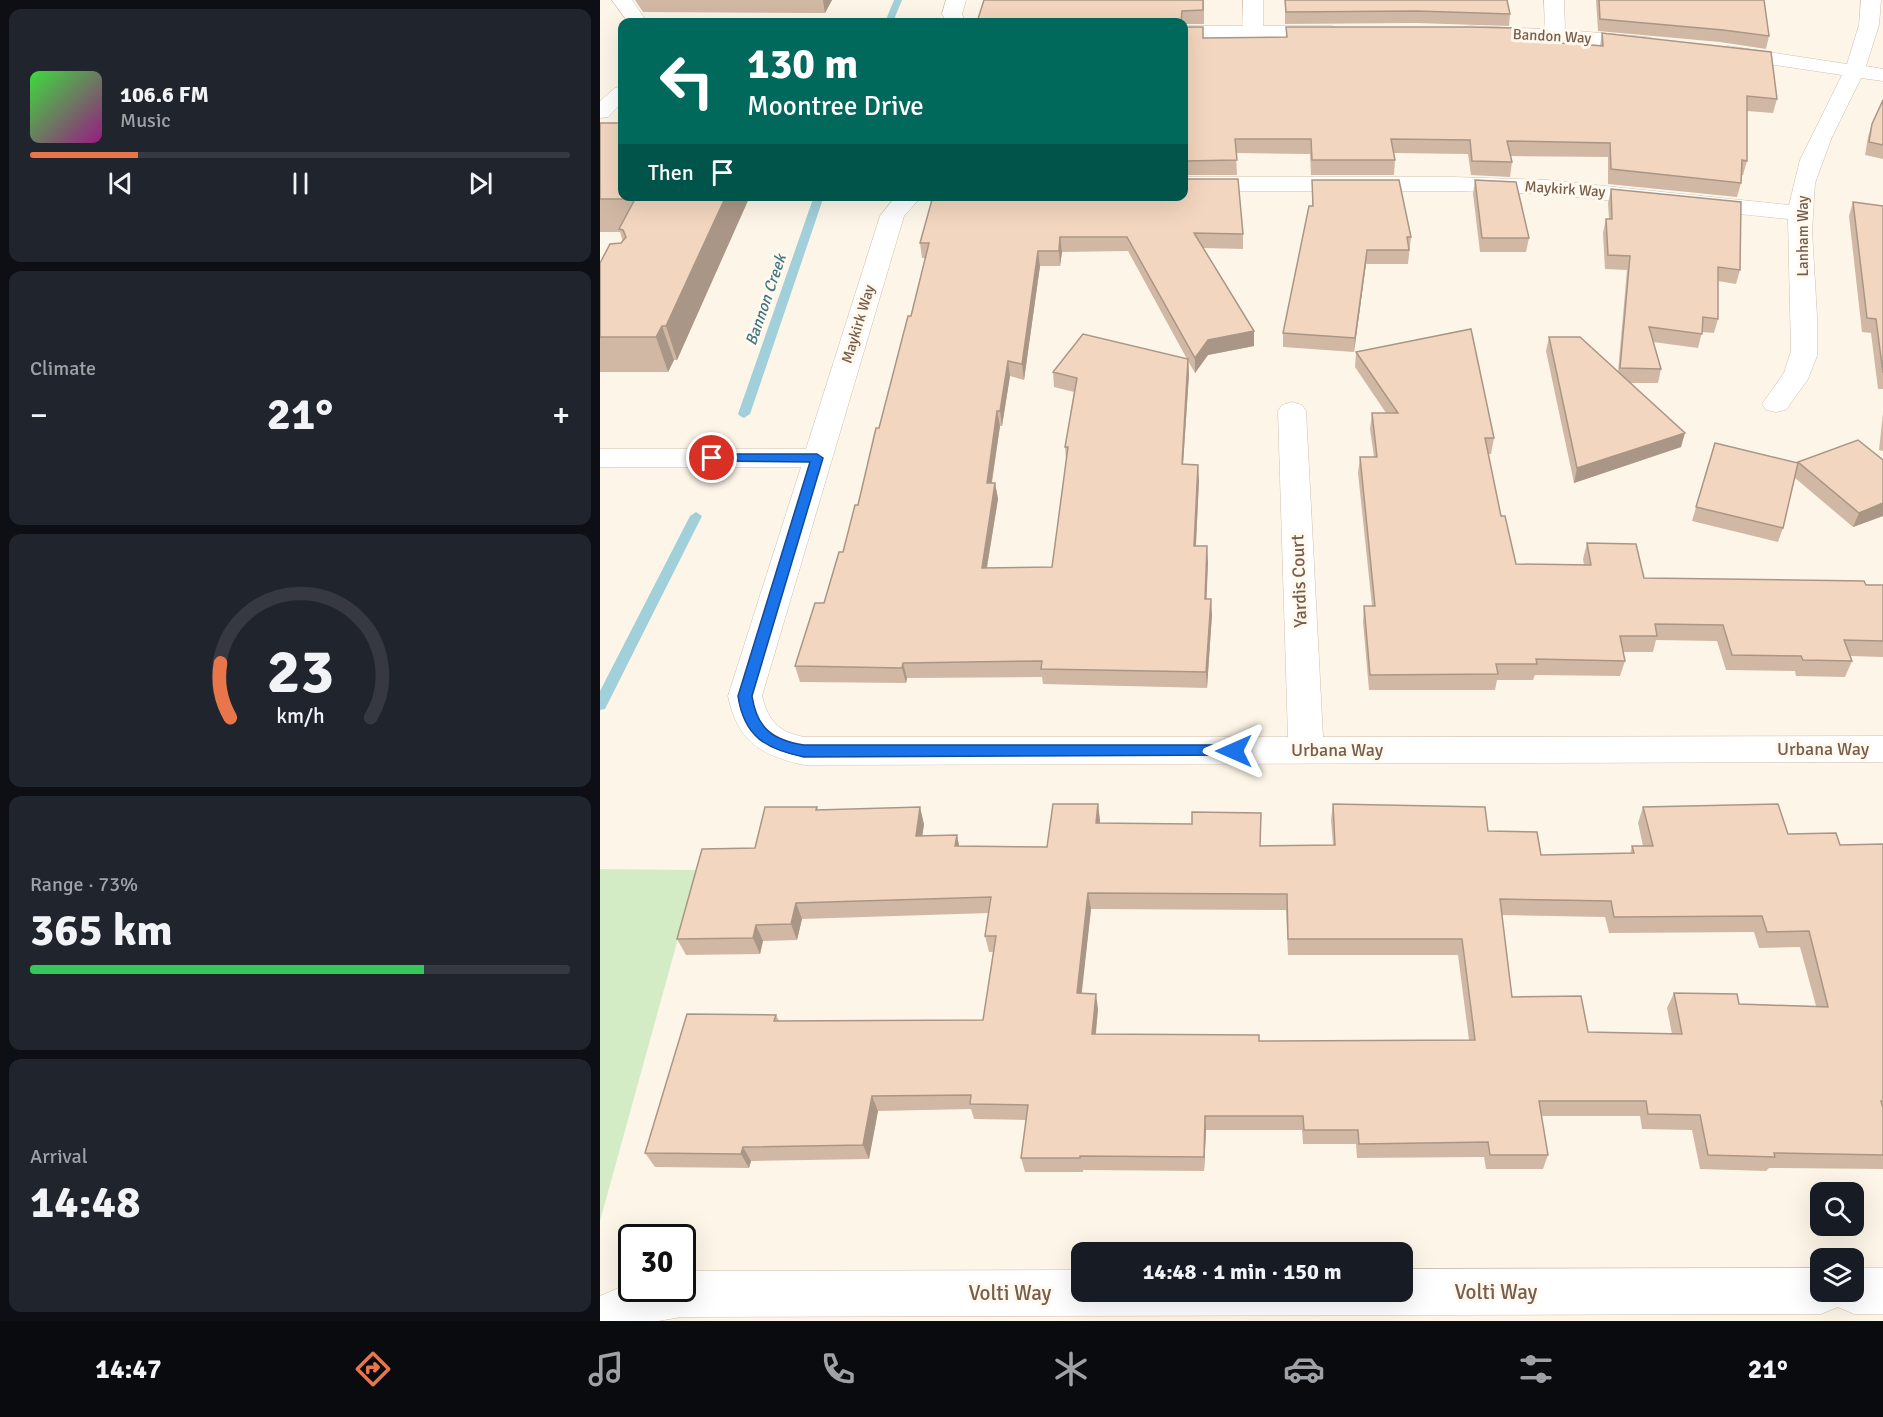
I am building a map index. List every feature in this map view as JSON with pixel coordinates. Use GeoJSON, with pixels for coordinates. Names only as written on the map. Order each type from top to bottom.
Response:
{"type":"FeatureCollection","features":[{"type":"Feature","properties":{"kind":"street"},"geometry":{"type":"LineString","coordinates":[[622,0],[634,18]]}},
{"type":"Feature","properties":{"kind":"street"},"geometry":{"type":"LineString","coordinates":[[954,18],[952,14],[956,0]]}},
{"type":"Feature","properties":{"kind":"street"},"geometry":{"type":"LineString","coordinates":[[1253,0],[1253,32]]}},
{"type":"Feature","properties":{"kind":"street"},"geometry":{"type":"LineString","coordinates":[[1554,0],[1555,35]]}},
{"type":"Feature","properties":{"kind":"street","name":"Lanham Way"},"geometry":{"type":"LineString","coordinates":[[1776,404],[1797,376],[1805,345],[1801,213],[1803,184],[1812,158],[1854,70],[1867,34],[1871,0]]}},
{"type":"Feature","properties":{"kind":"street"},"geometry":{"type":"LineString","coordinates":[[1188,32],[1347,32]]}},
{"type":"Feature","properties":{"kind":"street","name":"Bandon Way"},"geometry":{"type":"LineString","coordinates":[[1450,32],[1555,35],[1667,44]]}},
{"type":"Feature","properties":{"kind":"street"},"geometry":{"type":"LineString","coordinates":[[1705,49],[1883,75]]}},
{"type":"Feature","properties":{"kind":"street"},"geometry":{"type":"LineString","coordinates":[[600,83],[618,83]]}},
{"type":"Feature","properties":{"kind":"street"},"geometry":{"type":"LineString","coordinates":[[600,112],[618,96]]}},
{"type":"Feature","properties":{"kind":"street","name":"Maykirk Way"},"geometry":{"type":"LineString","coordinates":[[1188,184],[1454,184],[1547,187],[1801,213]]}},
{"type":"Feature","properties":{"kind":"street","name":"Maykirk Way"},"geometry":{"type":"LineString","coordinates":[[817,458],[892,216],[904,201]]}},
{"type":"Feature","properties":{"kind":"street","name":"Yardis Court"},"geometry":{"type":"LineString","coordinates":[[1292,411],[1306,750]]}},
{"type":"Feature","properties":{"kind":"street"},"geometry":{"type":"LineString","coordinates":[[600,458],[817,458]]}},
{"type":"Feature","properties":{"kind":"street","name":"Urbana Way"},"geometry":{"type":"LineString","coordinates":[[817,458],[745,696],[748,715],[754,726],[766,738],[788,748],[804,751],[1883,749]]}},
{"type":"Feature","properties":{"kind":"street","name":"Volti Way"},"geometry":{"type":"LineString","coordinates":[[602,1321],[619,1310],[650,1298],[681,1293],[1810,1291]]}},
{"type":"Feature","properties":{"kind":"street"},"geometry":{"type":"LineString","coordinates":[[1864,1291],[1883,1291]]}},
{"type":"Feature","properties":{"kind":"green space"},"geometry":{"type":"Polygon","coordinates":[[[600,869],[697,870],[600,1221],[600,869]]]}},
{"type":"Feature","properties":{"kind":"building"},"geometry":{"type":"Polygon","coordinates":[[[984,0],[1203,0],[1203,10],[1182,11],[1181,18],[978,18],[984,0]]]}},
{"type":"Feature","properties":{"kind":"building"},"geometry":{"type":"Polygon","coordinates":[[[1285,0],[1507,0],[1510,14],[1417,11],[1286,12],[1285,0]]]}},
{"type":"Feature","properties":{"kind":"building"},"geometry":{"type":"Polygon","coordinates":[[[1599,0],[1764,0],[1769,36],[1600,19],[1599,0]]]}},
{"type":"Feature","properties":{"kind":"building"},"geometry":{"type":"Polygon","coordinates":[[[1188,27],[1203,27],[1203,38],[1287,37],[1286,27],[1514,28],[1517,40],[1603,46],[1602,33],[1771,52],[1777,99],[1747,96],[1747,161],[1742,160],[1741,183],[1611,169],[1610,143],[1507,141],[1512,162],[1472,161],[1470,140],[1391,139],[1395,160],[1312,160],[1311,139],[1235,139],[1237,160],[1188,161],[1188,27]]]}},
{"type":"Feature","properties":{"kind":"building"},"geometry":{"type":"Polygon","coordinates":[[[1883,100],[1883,145],[1869,142],[1872,124],[1883,100]]]}},
{"type":"Feature","properties":{"kind":"building"},"geometry":{"type":"Polygon","coordinates":[[[600,123],[618,123],[618,199],[600,199],[600,123]]]}},
{"type":"Feature","properties":{"kind":"building"},"geometry":{"type":"Polygon","coordinates":[[[1188,179],[1238,179],[1243,234],[1194,233],[1254,331],[1208,340],[1195,358],[1127,237],[1060,237],[1059,251],[1038,251],[1022,364],[1008,361],[1000,411],[997,411],[987,483],[995,483],[982,568],[1052,567],[1068,447],[1065,447],[1077,378],[1053,372],[1083,334],[1188,359],[1182,464],[1198,465],[1194,546],[1207,546],[1205,599],[1211,599],[1206,672],[1041,669],[1042,661],[903,663],[902,668],[795,666],[815,603],[824,603],[839,552],[843,552],[855,505],[858,505],[876,428],[879,428],[929,243],[920,243],[932,201],[1188,201],[1188,179]]]}},
{"type":"Feature","properties":{"kind":"building"},"geometry":{"type":"Polygon","coordinates":[[[1312,180],[1399,180],[1411,237],[1407,237],[1409,250],[1367,250],[1355,338],[1283,333],[1309,206],[1313,206],[1312,180]]]}},
{"type":"Feature","properties":{"kind":"building"},"geometry":{"type":"Polygon","coordinates":[[[1475,180],[1516,182],[1529,238],[1482,238],[1475,180]]]}},
{"type":"Feature","properties":{"kind":"building"},"geometry":{"type":"Polygon","coordinates":[[[1611,189],[1741,202],[1740,270],[1718,267],[1718,319],[1703,317],[1702,334],[1649,327],[1661,369],[1620,368],[1630,256],[1608,255],[1606,219],[1612,219],[1611,189]]]}},
{"type":"Feature","properties":{"kind":"building"},"geometry":{"type":"Polygon","coordinates":[[[634,201],[724,201],[666,326],[662,326],[656,337],[600,337],[600,263],[610,244],[621,243],[626,237],[623,230],[619,229],[634,201]]]}},
{"type":"Feature","properties":{"kind":"building"},"geometry":{"type":"Polygon","coordinates":[[[1853,202],[1883,206],[1883,373],[1876,319],[1867,318],[1853,202]]]}},
{"type":"Feature","properties":{"kind":"building"},"geometry":{"type":"Polygon","coordinates":[[[1471,329],[1494,438],[1485,438],[1501,516],[1505,516],[1516,564],[1591,565],[1587,543],[1636,544],[1644,578],[1864,581],[1866,585],[1883,585],[1883,641],[1844,640],[1852,661],[1803,660],[1801,656],[1732,655],[1723,625],[1655,624],[1657,636],[1620,636],[1625,661],[1536,659],[1537,664],[1496,664],[1498,674],[1370,675],[1364,606],[1375,606],[1360,457],[1377,457],[1372,413],[1398,413],[1356,352],[1471,329]]]}},
{"type":"Feature","properties":{"kind":"building"},"geometry":{"type":"Polygon","coordinates":[[[1549,337],[1580,337],[1685,433],[1577,468],[1549,337]]]}},
{"type":"Feature","properties":{"kind":"building"},"geometry":{"type":"Polygon","coordinates":[[[1858,440],[1883,460],[1883,503],[1859,513],[1798,462],[1858,440]]]}},
{"type":"Feature","properties":{"kind":"building"},"geometry":{"type":"Polygon","coordinates":[[[1715,443],[1798,463],[1783,528],[1696,507],[1715,443]]]}},
{"type":"Feature","properties":{"kind":"building"},"geometry":{"type":"Polygon","coordinates":[[[1053,804],[1098,804],[1096,823],[1192,824],[1192,812],[1261,813],[1260,846],[1335,845],[1333,804],[1485,807],[1488,831],[1537,832],[1541,855],[1634,853],[1632,846],[1653,846],[1643,807],[1778,804],[1788,834],[1836,833],[1840,845],[1883,844],[1883,1101],[1881,1101],[1883,1155],[1774,1153],[1775,1157],[1708,1155],[1700,1115],[1648,1114],[1646,1101],[1539,1101],[1548,1155],[1490,1155],[1488,1142],[1359,1144],[1358,1130],[1304,1130],[1303,1116],[1205,1116],[1204,1157],[1021,1158],[1028,1105],[970,1104],[971,1095],[872,1096],[863,1145],[743,1147],[741,1154],[645,1153],[687,1014],[776,1015],[774,1021],[983,1020],[996,936],[985,936],[991,897],[796,903],[791,924],[756,925],[753,938],[677,939],[702,849],[755,848],[765,807],[817,807],[816,810],[920,807],[916,836],[957,835],[955,846],[1047,847],[1053,804]],[[1088,893],[1077,993],[1096,994],[1092,1034],[1259,1035],[1259,1041],[1475,1040],[1462,939],[1288,939],[1287,894],[1088,893]],[[1500,899],[1512,997],[1581,996],[1588,1032],[1682,1034],[1674,993],[1737,994],[1739,1004],[1828,1007],[1809,931],[1767,932],[1762,916],[1614,917],[1611,901],[1500,899]]]}},
{"type":"Feature","properties":{"kind":"waterway","name":"Bannon Creek"},"geometry":{"type":"LineString","coordinates":[[891,18],[898,0]]}},
{"type":"Feature","properties":{"kind":"waterway","name":"Bannon Creek"},"geometry":{"type":"LineString","coordinates":[[744,414],[817,201]]}},
{"type":"Feature","properties":{"kind":"waterway","name":"Bannon Creek"},"geometry":{"type":"LineString","coordinates":[[600,705],[696,516]]}},
{"type":"Feature","properties":{"kind":"route"},"geometry":{"type":"LineString","coordinates":[[712,458],[817,458],[745,696],[748,715],[754,726],[766,738],[788,748],[804,751],[1234,751]]}}]}
